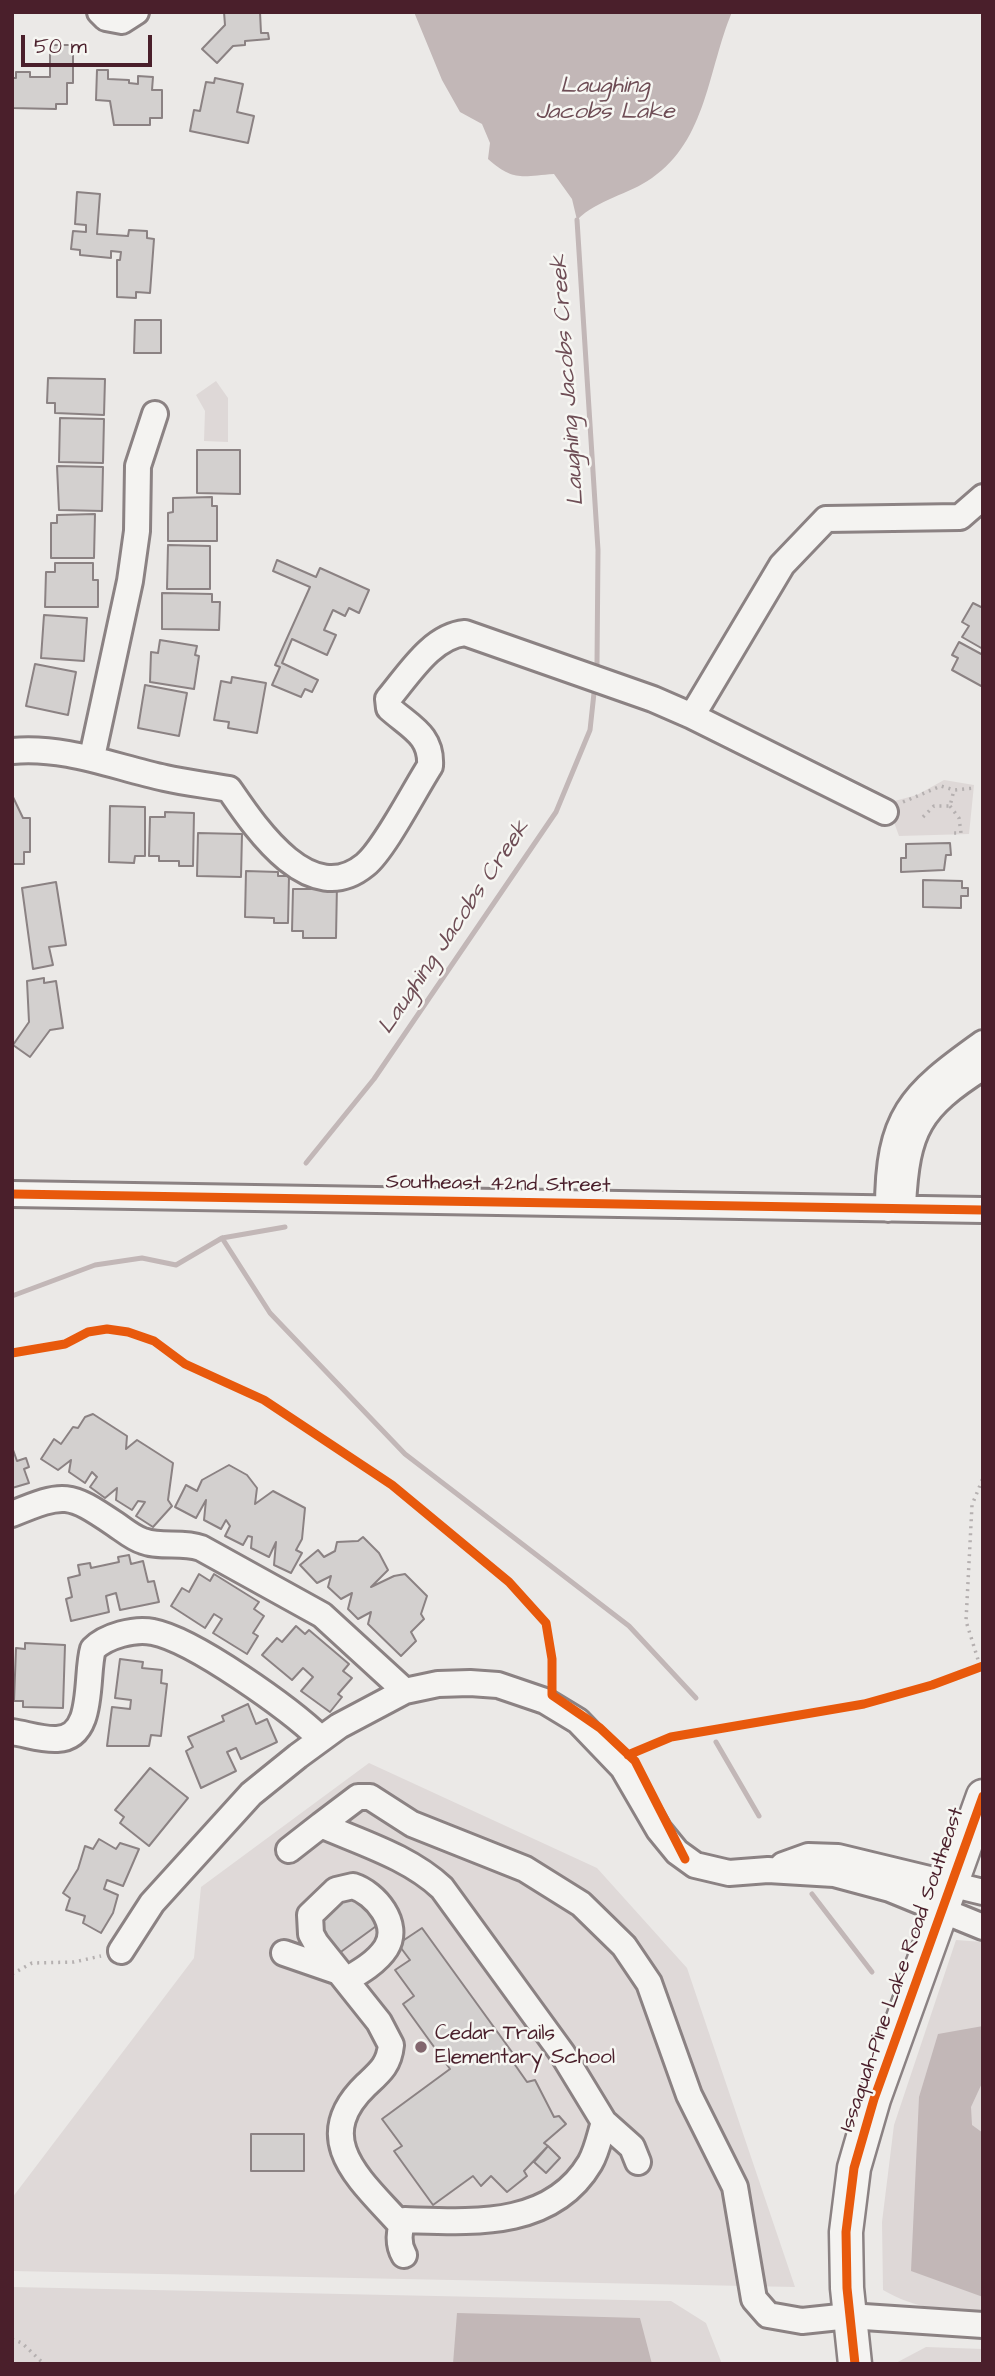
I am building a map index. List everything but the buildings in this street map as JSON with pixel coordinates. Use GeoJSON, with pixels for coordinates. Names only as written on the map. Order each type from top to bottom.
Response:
{"type":"FeatureCollection","features":[{"type":"Feature","properties":{"kind":"main road","name":"Issaquah-Pine Lake Road Southeast"},"geometry":{"type":"LineString","coordinates":[[855,2364],[849,2316],[846,2232],[854,2168],[873,2099],[983,1796]]}},
{"type":"Feature","properties":{"kind":"street"},"geometry":{"type":"LineString","coordinates":[[100,12],[114,21],[122,21],[136,12]]}},
{"type":"Feature","properties":{"kind":"street"},"geometry":{"type":"LineString","coordinates":[[92,757],[130,581],[137,531],[138,466],[155,414]]}},
{"type":"Feature","properties":{"kind":"street"},"geometry":{"type":"LineString","coordinates":[[692,716],[782,565],[826,519],[960,517],[983,497]]}},
{"type":"Feature","properties":{"kind":"street"},"geometry":{"type":"LineString","coordinates":[[12,751],[34,749],[92,757],[164,778],[229,789],[251,822],[286,861],[312,873],[338,876],[366,864],[430,766],[431,750],[421,735],[388,708],[388,699],[425,655],[450,634],[466,633],[692,716],[883,811]]}},
{"type":"Feature","properties":{"kind":"street"},"geometry":{"type":"LineString","coordinates":[[895,1209],[891,1148],[906,1112],[916,1095],[937,1076],[983,1043]]}},
{"type":"Feature","properties":{"kind":"street"},"geometry":{"type":"LineString","coordinates":[[895,1209],[905,1164],[919,1123],[948,1090],[983,1067]]}},
{"type":"Feature","properties":{"kind":"street","name":"Southeast 42nd Street"},"geometry":{"type":"LineString","coordinates":[[12,1194],[983,1210]]}},
{"type":"Feature","properties":{"kind":"street"},"geometry":{"type":"LineString","coordinates":[[12,1514],[66,1497],[85,1504],[139,1540],[152,1544],[177,1543],[201,1548],[322,1615],[405,1691]]}},
{"type":"Feature","properties":{"kind":"street"},"geometry":{"type":"LineString","coordinates":[[12,1732],[55,1739],[81,1728],[93,1649],[107,1638],[151,1631],[180,1641],[297,1716],[321,1739]]}},
{"type":"Feature","properties":{"kind":"street"},"geometry":{"type":"LineString","coordinates":[[121,1951],[152,1903],[250,1794],[339,1726],[405,1691],[438,1684],[498,1685],[545,1701],[578,1721],[606,1747],[622,1768],[659,1830],[685,1859],[718,1872],[768,1870],[834,1874],[869,1882],[904,1897],[983,1892]]}},
{"type":"Feature","properties":{"kind":"street"},"geometry":{"type":"LineString","coordinates":[[289,1850],[358,1797],[370,1797],[412,1824],[525,1869],[581,1904],[624,1947],[649,1983],[689,2095],[735,2187],[754,2299],[768,2315],[787,2319],[813,2320],[849,2316],[983,2325]]}},
{"type":"Feature","properties":{"kind":"street"},"geometry":{"type":"LineString","coordinates":[[321,1825],[406,1862],[426,1873],[442,1888],[562,2053],[604,2122],[632,2147],[638,2162]]}},
{"type":"Feature","properties":{"kind":"street"},"geometry":{"type":"LineString","coordinates":[[768,1870],[808,1856],[825,1855],[911,1872],[948,1896],[983,1927]]}},
{"type":"Feature","properties":{"kind":"street"},"geometry":{"type":"LineString","coordinates":[[284,1953],[343,1976],[379,2022],[391,2045],[385,2068],[346,2107],[340,2128],[342,2153],[401,2225]]}},
{"type":"Feature","properties":{"kind":"street"},"geometry":{"type":"LineString","coordinates":[[404,2255],[400,2248],[401,2225],[405,2220],[502,2219],[540,2210],[575,2182],[590,2162],[604,2122]]}},
{"type":"Feature","properties":{"kind":"path"},"geometry":{"type":"LineString","coordinates":[[883,811],[941,786],[954,790],[975,788]]}},
{"type":"Feature","properties":{"kind":"path"},"geometry":{"type":"LineString","coordinates":[[954,790],[950,806],[961,823],[961,833],[954,833]]}},
{"type":"Feature","properties":{"kind":"path"},"geometry":{"type":"LineString","coordinates":[[923,817],[934,806],[950,806]]}},
{"type":"Feature","properties":{"kind":"path"},"geometry":{"type":"LineString","coordinates":[[968,1671],[982,1666],[966,1621],[972,1506],[983,1478]]}},
{"type":"Feature","properties":{"kind":"path"},"geometry":{"type":"LineString","coordinates":[[12,1973],[32,1963],[75,1962],[121,1951]]}},
{"type":"Feature","properties":{"kind":"path"},"geometry":{"type":"LineString","coordinates":[[12,2339],[22,2343],[44,2364]]}},
{"type":"Feature","properties":{"kind":"shaded area"},"geometry":{"type":"Polygon","coordinates":[[[216,381],[228,398],[228,442],[204,441],[205,411],[196,395],[216,381]]]}},
{"type":"Feature","properties":{"kind":"shaded area"},"geometry":{"type":"Polygon","coordinates":[[[944,780],[974,785],[969,834],[899,836],[887,803],[917,795],[944,780]]]}},
{"type":"Feature","properties":{"kind":"shaded area","name":"Cedar Trails Elementary School"},"geometry":{"type":"Polygon","coordinates":[[[369,1763],[597,1868],[687,1968],[795,2287],[12,2271],[12,2198],[194,1958],[201,1887],[369,1763]]]}},
{"type":"Feature","properties":{"kind":"shaded area"},"geometry":{"type":"Polygon","coordinates":[[[956,1940],[983,1942],[983,2313],[919,2305],[883,2290],[882,2222],[894,2125],[956,1940]]]}},
{"type":"Feature","properties":{"kind":"shaded area"},"geometry":{"type":"Polygon","coordinates":[[[12,2287],[671,2301],[706,2323],[722,2364],[12,2364],[12,2287]]]}},
{"type":"Feature","properties":{"kind":"shaded area"},"geometry":{"type":"Polygon","coordinates":[[[926,2347],[983,2349],[983,2364],[894,2364],[926,2347]]]}},
{"type":"Feature","properties":{"kind":"water","name":"Laughing Jacobs Lake"},"geometry":{"type":"Polygon","coordinates":[[[414,12],[732,12],[704,102],[684,144],[670,162],[652,178],[594,207],[577,220],[572,199],[554,174],[519,176],[505,171],[488,159],[490,143],[482,124],[460,112],[442,80],[414,12]]]}},
{"type":"Feature","properties":{"kind":"water"},"geometry":{"type":"Polygon","coordinates":[[[983,2026],[983,2081],[971,2107],[972,2125],[983,2133],[983,2297],[911,2271],[919,2097],[938,2034],[983,2026]]]}},
{"type":"Feature","properties":{"kind":"water"},"geometry":{"type":"Polygon","coordinates":[[[457,2313],[640,2318],[652,2364],[453,2364],[457,2313]]]}},
{"type":"Feature","properties":{"kind":"waterway","name":"Laughing Jacobs Creek"},"geometry":{"type":"LineString","coordinates":[[577,220],[598,550],[597,664]]}},
{"type":"Feature","properties":{"kind":"waterway","name":"Laughing Jacobs Creek"},"geometry":{"type":"LineString","coordinates":[[306,1163],[374,1079],[556,812],[590,730],[594,693]]}},
{"type":"Feature","properties":{"kind":"waterway","name":"Laughing Jacobs Creek"},"geometry":{"type":"LineString","coordinates":[[12,1296],[95,1265],[142,1258],[176,1265],[222,1238],[285,1227]]}},
{"type":"Feature","properties":{"kind":"waterway"},"geometry":{"type":"LineString","coordinates":[[222,1238],[270,1313],[405,1454],[629,1626],[696,1698]]}},
{"type":"Feature","properties":{"kind":"waterway"},"geometry":{"type":"LineString","coordinates":[[716,1742],[759,1816]]}},
{"type":"Feature","properties":{"kind":"waterway"},"geometry":{"type":"LineString","coordinates":[[812,1894],[872,1972]]}},
{"type":"Feature","properties":{"kind":"cycle path"},"geometry":{"type":"LineString","coordinates":[[12,1194],[983,1210]]}},
{"type":"Feature","properties":{"kind":"cycle path"},"geometry":{"type":"LineString","coordinates":[[12,1353],[65,1344],[88,1332],[107,1329],[128,1332],[154,1341],[185,1364],[264,1400],[392,1485],[509,1582],[546,1623],[552,1659],[552,1695],[600,1728],[635,1761],[685,1859]]}},
{"type":"Feature","properties":{"kind":"cycle path"},"geometry":{"type":"LineString","coordinates":[[628,1755],[671,1737],[864,1704],[932,1685],[983,1666]]}},
{"type":"Feature","properties":{"kind":"cycle path"},"geometry":{"type":"LineString","coordinates":[[855,2364],[847,2288],[846,2232],[854,2168],[874,2099],[983,1796]]}},
{"type":"Feature","properties":{"kind":"place","name":"Cedar Trails Elementary School"},"geometry":{"type":"Point","coordinates":[421,2047]}}]}
